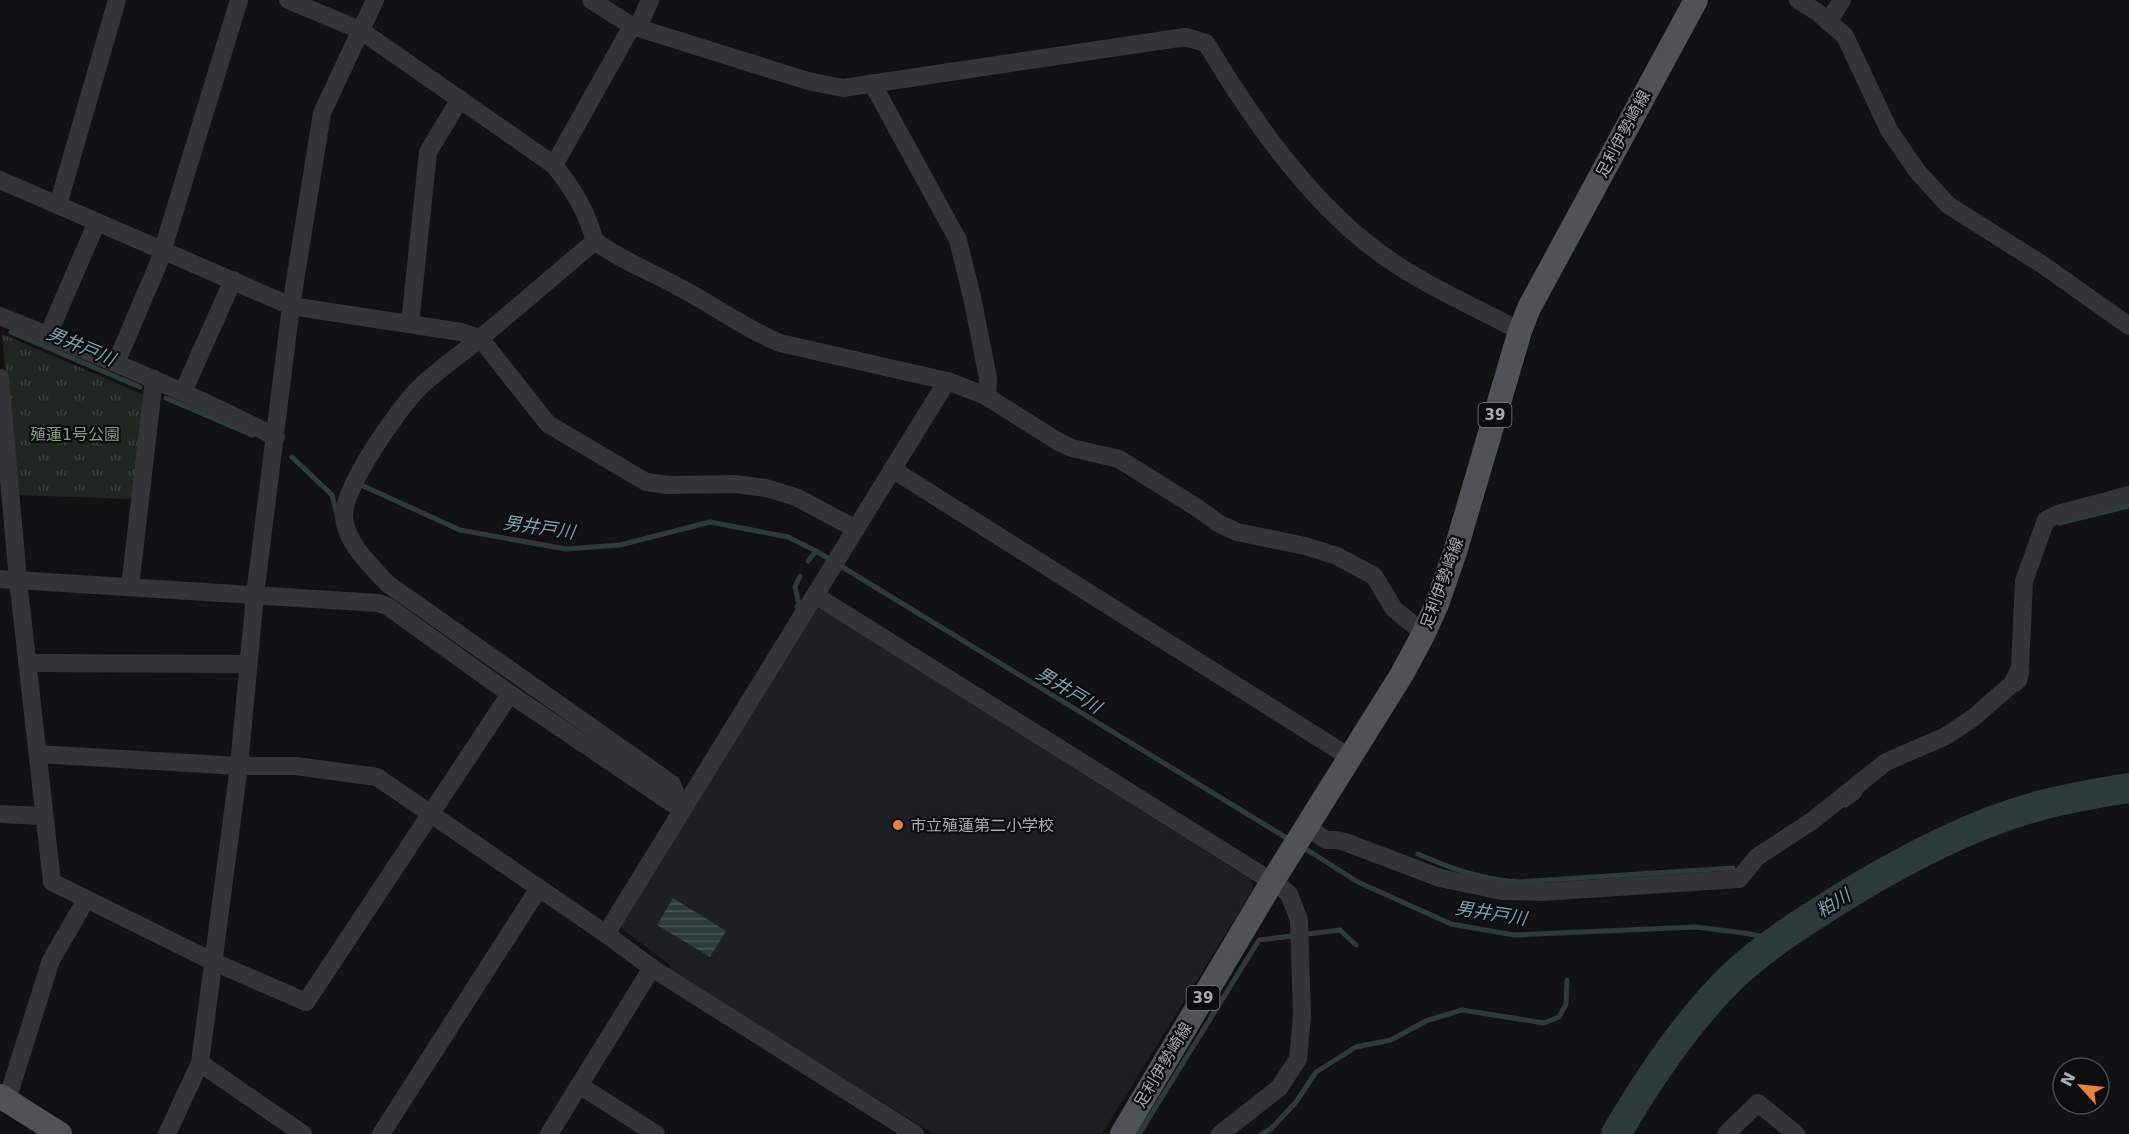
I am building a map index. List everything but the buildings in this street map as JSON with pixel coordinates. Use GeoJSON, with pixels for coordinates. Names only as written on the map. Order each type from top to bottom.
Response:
{"type":"FeatureCollection","features":[{"type":"Feature","properties":{"kind":"main road","name":"足利伊勢崎線"},"geometry":{"type":"LineString","coordinates":[[1122,1134],[1402,674],[1423,635],[1437,604],[1455,552],[1520,331],[1529,308],[1696,0]]}},
{"type":"Feature","properties":{"kind":"main road"},"geometry":{"type":"LineString","coordinates":[[4,1098],[60,1134]]}},
{"type":"Feature","properties":{"kind":"street"},"geometry":{"type":"LineString","coordinates":[[58,205],[117,0]]}},
{"type":"Feature","properties":{"kind":"street"},"geometry":{"type":"LineString","coordinates":[[116,363],[159,262],[161,249],[239,0]]}},
{"type":"Feature","properties":{"kind":"street"},"geometry":{"type":"LineString","coordinates":[[288,0],[360,30],[554,165],[577,195],[587,215],[595,241],[618,256],[705,302],[759,334],[780,343],[947,381],[987,396],[1059,442],[1072,448],[1119,459],[1199,509],[1218,524],[1237,532],[1305,546],[1337,556],[1374,576],[1394,609],[1423,635]]}},
{"type":"Feature","properties":{"kind":"street"},"geometry":{"type":"LineString","coordinates":[[167,1134],[200,1063],[239,766],[255,595],[291,306],[322,113],[375,0]]}},
{"type":"Feature","properties":{"kind":"street"},"geometry":{"type":"LineString","coordinates":[[591,0],[635,27],[808,81],[843,88],[1185,38],[1206,43],[1232,86],[1290,164],[1335,215],[1373,248],[1406,270],[1520,331]]}},
{"type":"Feature","properties":{"kind":"street"},"geometry":{"type":"LineString","coordinates":[[554,165],[650,0]]}},
{"type":"Feature","properties":{"kind":"street"},"geometry":{"type":"LineString","coordinates":[[1798,0],[1845,36],[1889,130],[1917,171],[1948,205],[2043,265],[2129,327]]}},
{"type":"Feature","properties":{"kind":"street"},"geometry":{"type":"LineString","coordinates":[[1828,22],[1842,0]]}},
{"type":"Feature","properties":{"kind":"street"},"geometry":{"type":"LineString","coordinates":[[872,83],[958,240],[988,378],[987,396]]}},
{"type":"Feature","properties":{"kind":"street"},"geometry":{"type":"LineString","coordinates":[[410,324],[428,152],[459,99]]}},
{"type":"Feature","properties":{"kind":"street"},"geometry":{"type":"LineString","coordinates":[[0,180],[291,306],[461,332],[480,339],[548,424],[646,482],[668,485],[735,484],[766,488],[796,497],[856,529]]}},
{"type":"Feature","properties":{"kind":"street"},"geometry":{"type":"LineString","coordinates":[[48,335],[97,222]]}},
{"type":"Feature","properties":{"kind":"street"},"geometry":{"type":"LineString","coordinates":[[595,241],[419,388],[360,471],[347,500],[344,516],[347,532],[367,563],[388,584],[672,784],[682,810]]}},
{"type":"Feature","properties":{"kind":"street"},"geometry":{"type":"LineString","coordinates":[[183,392],[233,280]]}},
{"type":"Feature","properties":{"kind":"street"},"geometry":{"type":"LineString","coordinates":[[0,316],[154,379],[276,436]]}},
{"type":"Feature","properties":{"kind":"street"},"geometry":{"type":"LineString","coordinates":[[0,378],[18,580],[51,882],[214,962],[306,1002],[510,694]]}},
{"type":"Feature","properties":{"kind":"street"},"geometry":{"type":"LineString","coordinates":[[130,587],[154,379]]}},
{"type":"Feature","properties":{"kind":"street"},"geometry":{"type":"LineString","coordinates":[[606,934],[947,381]]}},
{"type":"Feature","properties":{"kind":"street"},"geometry":{"type":"LineString","coordinates":[[892,470],[1351,758]]}},
{"type":"Feature","properties":{"kind":"street"},"geometry":{"type":"LineString","coordinates":[[1305,830],[1326,840],[1345,842],[1440,878],[1493,890],[1542,891],[1739,879],[1757,857],[1812,821],[1886,762],[1946,736],[1972,718],[2012,684],[2020,668],[2024,581],[2046,520],[2058,513],[2129,495]]}},
{"type":"Feature","properties":{"kind":"street"},"geometry":{"type":"LineString","coordinates":[[0,579],[378,603],[387,606],[510,694],[682,810]]}},
{"type":"Feature","properties":{"kind":"street"},"geometry":{"type":"LineString","coordinates":[[815,595],[1279,873],[1299,920],[1302,1016],[1298,1059],[1279,1088],[1220,1134]]}},
{"type":"Feature","properties":{"kind":"street"},"geometry":{"type":"LineString","coordinates":[[27,663],[248,664]]}},
{"type":"Feature","properties":{"kind":"street"},"geometry":{"type":"LineString","coordinates":[[38,754],[239,766],[296,766],[377,777],[652,968],[915,1134]]}},
{"type":"Feature","properties":{"kind":"street"},"geometry":{"type":"LineString","coordinates":[[0,814],[44,816]]}},
{"type":"Feature","properties":{"kind":"street"},"geometry":{"type":"LineString","coordinates":[[381,1134],[539,888]]}},
{"type":"Feature","properties":{"kind":"street"},"geometry":{"type":"LineString","coordinates":[[4,1098],[51,960],[86,900]]}},
{"type":"Feature","properties":{"kind":"street"},"geometry":{"type":"LineString","coordinates":[[549,1134],[652,968]]}},
{"type":"Feature","properties":{"kind":"street"},"geometry":{"type":"LineString","coordinates":[[200,1063],[303,1134]]}},
{"type":"Feature","properties":{"kind":"street"},"geometry":{"type":"LineString","coordinates":[[579,1085],[656,1134]]}},
{"type":"Feature","properties":{"kind":"street"},"geometry":{"type":"LineString","coordinates":[[1726,1134],[1758,1103],[1796,1134]]}},
{"type":"Feature","properties":{"kind":"shaded area"},"geometry":{"type":"Polygon","coordinates":[[[820,608],[1251,880],[1253,890],[1102,1134],[934,1134],[672,972],[669,964],[622,929],[621,919],[813,611],[820,608]]]}},
{"type":"Feature","properties":{"kind":"shaded area"},"geometry":{"type":"Polygon","coordinates":[[[673,898],[726,931],[710,957],[657,925],[673,898]]]}},
{"type":"Feature","properties":{"kind":"green space","name":"殖蓮1号公園"},"geometry":{"type":"Polygon","coordinates":[[[2,334],[144,395],[132,499],[17,495],[2,334]]]}},
{"type":"Feature","properties":{"kind":"waterway","name":"男井戸川"},"geometry":{"type":"LineString","coordinates":[[11,332],[140,387]]}},
{"type":"Feature","properties":{"kind":"waterway","name":"男井戸川"},"geometry":{"type":"LineString","coordinates":[[166,398],[252,435]]}},
{"type":"Feature","properties":{"kind":"waterway","name":"男井戸川"},"geometry":{"type":"LineString","coordinates":[[292,457],[332,495],[338,518]]}},
{"type":"Feature","properties":{"kind":"waterway","name":"男井戸川"},"geometry":{"type":"LineString","coordinates":[[359,484],[460,530],[566,549],[620,545],[710,522],[788,537],[816,551],[1290,840]]}},
{"type":"Feature","properties":{"kind":"waterway"},"geometry":{"type":"LineString","coordinates":[[2059,523],[2129,506]]}},
{"type":"Feature","properties":{"kind":"waterway"},"geometry":{"type":"LineString","coordinates":[[808,561],[816,551]]}},
{"type":"Feature","properties":{"kind":"waterway"},"geometry":{"type":"LineString","coordinates":[[797,607],[799,604],[795,587],[800,576]]}},
{"type":"Feature","properties":{"kind":"waterway"},"geometry":{"type":"LineString","coordinates":[[2018,689],[2024,683],[2027,671]]}},
{"type":"Feature","properties":{"kind":"waterway","name":"粕川"},"geometry":{"type":"LineString","coordinates":[[1616,1134],[1655,1072],[1700,1012],[1744,966],[1794,928],[1907,860],[1957,835],[2009,815],[2047,804],[2129,788]]}},
{"type":"Feature","properties":{"kind":"waterway"},"geometry":{"type":"LineString","coordinates":[[1846,805],[1861,791]]}},
{"type":"Feature","properties":{"kind":"waterway","name":"男井戸川"},"geometry":{"type":"LineString","coordinates":[[1301,846],[1358,882],[1451,924],[1514,935],[1696,927],[1775,939]]}},
{"type":"Feature","properties":{"kind":"waterway"},"geometry":{"type":"LineString","coordinates":[[1418,854],[1466,873],[1517,882],[1733,868]]}},
{"type":"Feature","properties":{"kind":"waterway"},"geometry":{"type":"LineString","coordinates":[[1139,1134],[1259,940],[1340,930],[1356,945]]}},
{"type":"Feature","properties":{"kind":"waterway"},"geometry":{"type":"LineString","coordinates":[[1262,1134],[1271,1129],[1296,1102],[1316,1072],[1356,1047],[1391,1040],[1426,1021],[1462,1010],[1544,1023],[1559,1017],[1566,1004],[1567,980]]}},
{"type":"Feature","properties":{"kind":"place","name":"市立殖蓮第二小学校"},"geometry":{"type":"Point","coordinates":[898,825]}}]}
